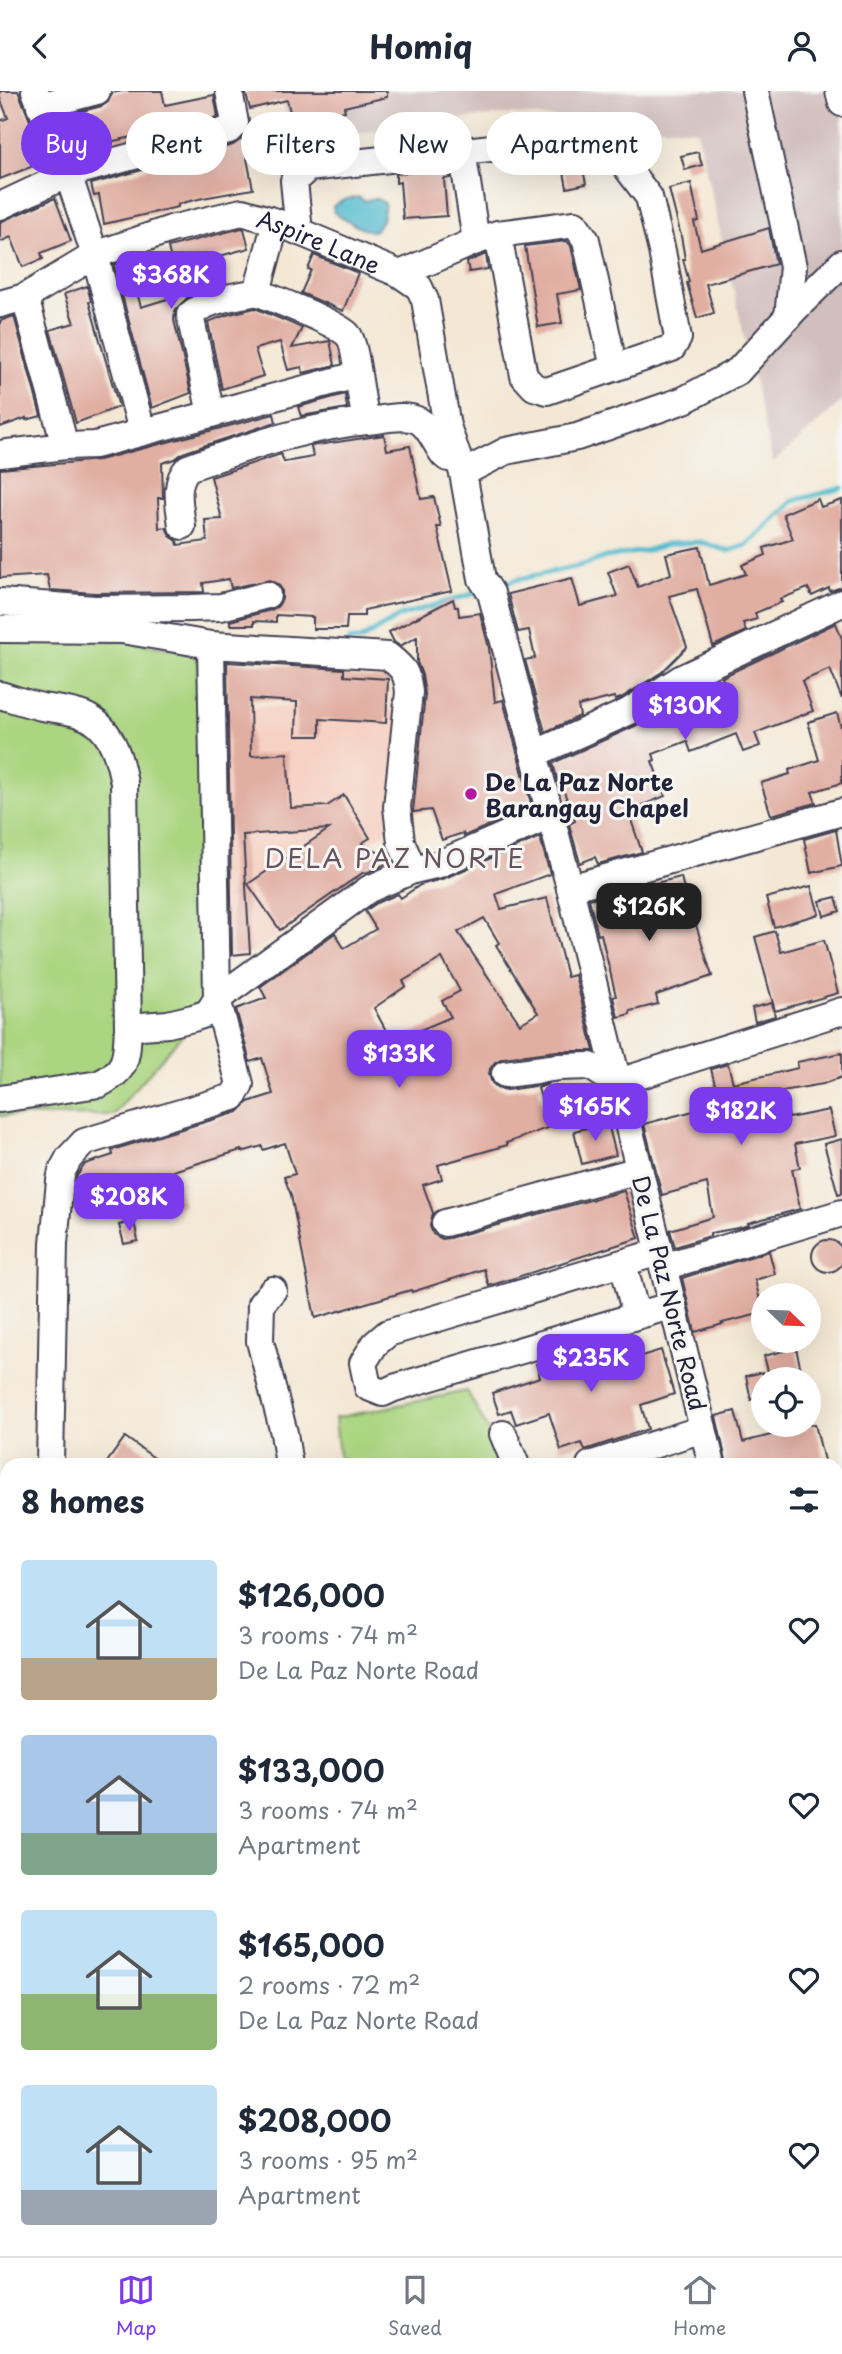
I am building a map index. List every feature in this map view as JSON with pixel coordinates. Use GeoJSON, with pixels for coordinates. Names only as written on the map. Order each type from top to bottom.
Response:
{"type":"FeatureCollection","features":[{"type":"Feature","properties":{"kind":"street"},"geometry":{"type":"LineString","coordinates":[[38,99],[97,91]]}},
{"type":"Feature","properties":{"kind":"street"},"geometry":{"type":"LineString","coordinates":[[112,162],[229,129],[235,123],[229,91]]}},
{"type":"Feature","properties":{"kind":"street"},"geometry":{"type":"LineString","coordinates":[[755,91],[793,267],[788,317]]}},
{"type":"Feature","properties":{"kind":"street"},"geometry":{"type":"LineString","coordinates":[[839,91],[842,103]]}},
{"type":"Feature","properties":{"kind":"street"},"geometry":{"type":"LineString","coordinates":[[469,175],[524,376],[534,387],[547,391],[672,348],[678,338],[663,251],[649,197],[611,147],[582,138],[472,149]]}},
{"type":"Feature","properties":{"kind":"street"},"geometry":{"type":"LineString","coordinates":[[257,292],[288,227],[294,181],[308,168],[374,160]]}},
{"type":"Feature","properties":{"kind":"street"},"geometry":{"type":"LineString","coordinates":[[0,206],[66,175]]}},
{"type":"Feature","properties":{"kind":"street"},"geometry":{"type":"LineString","coordinates":[[68,175],[95,255],[142,431]]}},
{"type":"Feature","properties":{"kind":"street","name":"Aspire Lane"},"geometry":{"type":"LineString","coordinates":[[12,301],[95,255],[171,229],[242,212],[288,227],[400,274],[419,287],[425,300],[447,426],[461,465],[486,586]]}},
{"type":"Feature","properties":{"kind":"street"},"geometry":{"type":"LineString","coordinates":[[400,274],[487,237],[575,224],[586,240],[614,368]]}},
{"type":"Feature","properties":{"kind":"street"},"geometry":{"type":"LineString","coordinates":[[182,526],[178,488],[181,476],[188,468],[294,432],[366,421],[410,418],[425,425],[444,456],[461,465],[506,451],[577,437],[684,400],[738,371],[842,263]]}},
{"type":"Feature","properties":{"kind":"street"},"geometry":{"type":"LineString","coordinates":[[211,414],[190,315],[213,302],[257,292],[333,325],[349,335],[363,405]]}},
{"type":"Feature","properties":{"kind":"street"},"geometry":{"type":"LineString","coordinates":[[12,301],[65,446]]}},
{"type":"Feature","properties":{"kind":"street"},"geometry":{"type":"LineString","coordinates":[[0,454],[94,445],[357,375]]}},
{"type":"Feature","properties":{"kind":"street","name":"De La Paz Norte Road"},"geometry":{"type":"LineString","coordinates":[[486,586],[570,888],[710,1458]]}},
{"type":"Feature","properties":{"kind":"street"},"geometry":{"type":"LineString","coordinates":[[0,601],[96,609],[191,608],[221,607],[267,595]]}},
{"type":"Feature","properties":{"kind":"street"},"geometry":{"type":"LineString","coordinates":[[534,754],[628,712],[682,678],[842,603]]}},
{"type":"Feature","properties":{"kind":"street"},"geometry":{"type":"LineString","coordinates":[[0,629],[122,630],[211,645],[388,656],[404,669],[409,692],[397,807],[401,842],[413,870]]}},
{"type":"Feature","properties":{"kind":"street"},"geometry":{"type":"LineString","coordinates":[[50,1458],[54,1243],[62,1171],[74,1151],[84,1142],[233,1097],[240,1084],[217,999],[211,645]]}},
{"type":"Feature","properties":{"kind":"street"},"geometry":{"type":"LineString","coordinates":[[0,695],[81,714],[99,725],[113,742],[124,783],[128,1027],[126,1061],[119,1072],[109,1079],[99,1084],[0,1099]]}},
{"type":"Feature","properties":{"kind":"street"},"geometry":{"type":"LineString","coordinates":[[570,888],[842,812]]}},
{"type":"Feature","properties":{"kind":"street"},"geometry":{"type":"LineString","coordinates":[[128,1027],[168,1024],[208,1013],[217,999],[369,889],[413,870],[439,864],[550,816]]}},
{"type":"Feature","properties":{"kind":"street"},"geometry":{"type":"LineString","coordinates":[[505,1075],[559,1067],[590,1066],[617,1083],[842,1011]]}},
{"type":"Feature","properties":{"kind":"street"},"geometry":{"type":"LineString","coordinates":[[445,1223],[639,1170]]}},
{"type":"Feature","properties":{"kind":"street"},"geometry":{"type":"LineString","coordinates":[[673,1305],[383,1393],[368,1387],[363,1363],[375,1344],[388,1333],[623,1263],[661,1260],[842,1213]]}},
{"type":"Feature","properties":{"kind":"street"},"geometry":{"type":"LineString","coordinates":[[623,1263],[636,1315]]}},
{"type":"Feature","properties":{"kind":"street"},"geometry":{"type":"LineString","coordinates":[[274,1290],[261,1304],[260,1341],[288,1458]]}},
{"type":"Feature","properties":{"kind":"street"},"geometry":{"type":"LineString","coordinates":[[612,1458],[703,1429]]}},
{"type":"Feature","properties":{"kind":"street"},"geometry":{"type":"LineString","coordinates":[[503,1434],[513,1458]]}},
{"type":"Feature","properties":{"kind":"shaded area"},"geometry":{"type":"Polygon","coordinates":[[[280,91],[842,91],[842,401],[773,463],[697,130],[662,127],[662,112],[486,112],[486,116],[472,118],[472,112],[374,112],[374,131],[360,133],[360,112],[286,112],[280,91]]]}},
{"type":"Feature","properties":{"kind":"shaded area"},"geometry":{"type":"Polygon","coordinates":[[[215,705],[399,709],[392,828],[343,858],[355,882],[256,950],[220,965],[215,705]]]}},
{"type":"Feature","properties":{"kind":"green space"},"geometry":{"type":"Polygon","coordinates":[[[0,641],[124,641],[198,655],[210,1003],[113,1115],[0,1116],[0,641]]]}},
{"type":"Feature","properties":{"kind":"green space"},"geometry":{"type":"Polygon","coordinates":[[[467,1391],[503,1458],[339,1458],[335,1418],[467,1391]]]}},
{"type":"Feature","properties":{"kind":"water"},"geometry":{"type":"Polygon","coordinates":[[[359,197],[364,201],[375,198],[385,203],[382,220],[375,231],[359,227],[334,213],[333,206],[359,197]]]}},
{"type":"Feature","properties":{"kind":"building"},"geometry":{"type":"Polygon","coordinates":[[[0,91],[18,91],[26,112],[21,112],[21,171],[0,179],[0,121],[8,118],[0,91]]]}},
{"type":"Feature","properties":{"kind":"building"},"geometry":{"type":"Polygon","coordinates":[[[162,91],[165,105],[214,95],[217,112],[126,112],[126,138],[112,141],[112,112],[79,112],[102,106],[108,102],[112,93],[162,91]]]}},
{"type":"Feature","properties":{"kind":"building"},"geometry":{"type":"Polygon","coordinates":[[[245,91],[387,91],[387,97],[344,107],[345,111],[341,112],[290,112],[287,100],[250,109],[245,91]]]}},
{"type":"Feature","properties":{"kind":"building"},"geometry":{"type":"Polygon","coordinates":[[[241,139],[241,175],[250,175],[253,189],[203,198],[178,204],[178,207],[104,224],[99,195],[94,196],[91,184],[126,174],[227,175],[227,147],[241,139]]]}},
{"type":"Feature","properties":{"kind":"building"},"geometry":{"type":"Polygon","coordinates":[[[698,152],[702,165],[685,170],[681,156],[698,152]]]}},
{"type":"Feature","properties":{"kind":"building"},"geometry":{"type":"Polygon","coordinates":[[[396,175],[450,175],[450,178],[444,179],[447,216],[403,219],[400,182],[396,183],[396,175]]]}},
{"type":"Feature","properties":{"kind":"building"},"geometry":{"type":"Polygon","coordinates":[[[565,175],[584,175],[586,184],[567,188],[565,175]]]}},
{"type":"Feature","properties":{"kind":"building"},"geometry":{"type":"Polygon","coordinates":[[[691,183],[699,221],[694,222],[701,249],[769,228],[776,264],[706,284],[714,313],[697,318],[687,283],[689,282],[681,236],[669,189],[691,183]]]}},
{"type":"Feature","properties":{"kind":"building"},"geometry":{"type":"Polygon","coordinates":[[[55,198],[71,241],[41,253],[43,259],[23,267],[11,237],[0,242],[0,222],[55,198]]]}},
{"type":"Feature","properties":{"kind":"building"},"geometry":{"type":"Polygon","coordinates":[[[242,228],[249,248],[212,258],[218,284],[189,296],[175,310],[174,320],[191,393],[152,408],[114,265],[139,257],[145,275],[133,278],[141,307],[177,296],[168,247],[242,228]]]}},
{"type":"Feature","properties":{"kind":"building"},"geometry":{"type":"Polygon","coordinates":[[[567,241],[571,246],[581,290],[557,294],[562,323],[538,327],[525,246],[567,241]]]}},
{"type":"Feature","properties":{"kind":"building"},"geometry":{"type":"Polygon","coordinates":[[[486,254],[488,269],[469,272],[467,262],[486,254]]]}},
{"type":"Feature","properties":{"kind":"building"},"geometry":{"type":"Polygon","coordinates":[[[314,255],[358,273],[343,311],[301,293],[314,255]]]}},
{"type":"Feature","properties":{"kind":"building"},"geometry":{"type":"Polygon","coordinates":[[[87,286],[91,301],[89,302],[119,407],[76,423],[50,330],[74,323],[64,294],[87,286]]]}},
{"type":"Feature","properties":{"kind":"building"},"geometry":{"type":"Polygon","coordinates":[[[255,308],[302,328],[292,348],[330,341],[335,365],[303,373],[302,367],[288,370],[280,342],[255,349],[263,376],[222,389],[208,322],[255,308]]]}},
{"type":"Feature","properties":{"kind":"building"},"geometry":{"type":"Polygon","coordinates":[[[14,316],[41,416],[0,427],[0,321],[14,316]]]}},
{"type":"Feature","properties":{"kind":"building"},"geometry":{"type":"Polygon","coordinates":[[[345,394],[347,408],[301,416],[298,407],[345,394]]]}},
{"type":"Feature","properties":{"kind":"building"},"geometry":{"type":"Polygon","coordinates":[[[274,414],[276,422],[183,453],[162,463],[163,498],[158,498],[159,528],[166,527],[178,545],[207,541],[205,520],[222,519],[211,477],[281,454],[284,462],[313,457],[311,446],[384,435],[387,450],[410,446],[421,499],[434,497],[441,527],[437,527],[452,591],[364,610],[364,616],[347,616],[346,629],[313,629],[313,617],[276,615],[276,622],[254,621],[254,625],[230,625],[230,621],[278,606],[282,599],[282,590],[270,580],[231,588],[229,579],[203,583],[204,592],[95,593],[50,590],[47,575],[0,578],[0,469],[99,460],[274,414]]]}},
{"type":"Feature","properties":{"kind":"building"},"geometry":{"type":"Polygon","coordinates":[[[818,499],[821,507],[842,500],[842,587],[830,591],[829,588],[812,596],[808,588],[780,599],[782,602],[755,613],[757,619],[743,623],[746,631],[713,646],[697,589],[669,596],[687,647],[662,672],[621,698],[615,700],[614,697],[578,706],[580,716],[545,732],[525,660],[535,658],[529,630],[518,632],[508,594],[572,578],[580,606],[617,596],[608,572],[629,564],[638,587],[671,574],[666,554],[700,547],[709,585],[746,574],[742,565],[766,555],[764,548],[793,539],[783,514],[818,499]]]}},
{"type":"Feature","properties":{"kind":"building"},"geometry":{"type":"Polygon","coordinates":[[[453,599],[459,616],[480,613],[489,648],[495,702],[503,700],[532,807],[464,836],[463,833],[442,840],[431,810],[413,812],[425,694],[417,662],[417,637],[400,646],[394,642],[389,632],[453,599]]]}},
{"type":"Feature","properties":{"kind":"building"},"geometry":{"type":"Polygon","coordinates":[[[836,623],[842,639],[842,699],[830,669],[802,681],[813,711],[755,733],[760,746],[743,752],[736,734],[691,752],[687,741],[653,754],[655,760],[652,761],[665,796],[628,811],[642,852],[598,864],[595,857],[580,863],[569,824],[575,821],[563,789],[560,790],[553,763],[635,726],[668,705],[703,692],[711,713],[730,707],[722,677],[836,623]]]}},
{"type":"Feature","properties":{"kind":"building"},"geometry":{"type":"Polygon","coordinates":[[[227,662],[344,669],[344,676],[388,679],[386,723],[320,719],[320,736],[296,736],[297,702],[250,699],[251,756],[287,753],[291,808],[327,806],[344,795],[370,838],[362,843],[388,858],[384,865],[364,872],[280,930],[248,884],[329,829],[243,835],[250,953],[232,955],[227,662]]]}},
{"type":"Feature","properties":{"kind":"building"},"geometry":{"type":"Polygon","coordinates":[[[837,713],[842,731],[842,783],[812,792],[816,803],[771,815],[761,783],[790,774],[789,770],[819,760],[808,722],[837,713]]]}},
{"type":"Feature","properties":{"kind":"building"},"geometry":{"type":"Polygon","coordinates":[[[836,830],[842,866],[811,873],[804,839],[836,830]]]}},
{"type":"Feature","properties":{"kind":"building"},"geometry":{"type":"Polygon","coordinates":[[[540,837],[550,874],[496,894],[501,909],[547,898],[567,977],[575,975],[594,1051],[557,1051],[503,1058],[495,1062],[489,1075],[498,1088],[507,1090],[549,1084],[538,1088],[550,1127],[506,1143],[507,1145],[438,1165],[442,1179],[423,1185],[433,1213],[430,1226],[433,1234],[442,1239],[449,1238],[624,1191],[639,1238],[489,1286],[484,1269],[315,1318],[291,1195],[284,1177],[295,1174],[285,1143],[263,1150],[262,1146],[242,1152],[241,1150],[173,1171],[184,1205],[170,1210],[169,1205],[132,1216],[124,1191],[78,1207],[74,1195],[77,1176],[85,1164],[113,1155],[112,1150],[238,1112],[248,1102],[273,1094],[262,1058],[250,1062],[236,1009],[266,998],[260,987],[335,933],[344,948],[376,929],[365,911],[377,903],[398,894],[401,898],[420,885],[445,878],[540,837]],[[484,918],[458,932],[520,1024],[538,1013],[496,945],[499,943],[484,918]],[[442,958],[403,981],[406,986],[374,1008],[392,1042],[451,1017],[442,1001],[460,991],[442,958]]]}},
{"type":"Feature","properties":{"kind":"building"},"geometry":{"type":"Polygon","coordinates":[[[681,877],[693,926],[696,925],[712,976],[656,995],[658,1004],[618,1017],[613,997],[616,996],[601,934],[598,935],[589,899],[681,877]]]}},
{"type":"Feature","properties":{"kind":"building"},"geometry":{"type":"Polygon","coordinates":[[[811,886],[819,914],[774,927],[766,898],[811,886]]]}},
{"type":"Feature","properties":{"kind":"building"},"geometry":{"type":"Polygon","coordinates":[[[836,897],[840,911],[824,916],[820,901],[836,897]]]}},
{"type":"Feature","properties":{"kind":"building"},"geometry":{"type":"Polygon","coordinates":[[[775,931],[781,952],[824,940],[838,993],[775,1011],[755,937],[775,931]]]}},
{"type":"Feature","properties":{"kind":"building"},"geometry":{"type":"Polygon","coordinates":[[[772,1003],[775,1016],[755,1022],[752,1008],[772,1003]]]}},
{"type":"Feature","properties":{"kind":"building"},"geometry":{"type":"Polygon","coordinates":[[[842,1053],[842,1077],[823,1084],[782,1091],[789,1118],[829,1110],[835,1136],[795,1144],[800,1168],[792,1169],[800,1209],[738,1228],[710,1233],[710,1236],[675,1247],[670,1230],[713,1217],[707,1183],[662,1195],[644,1124],[720,1104],[711,1069],[728,1064],[733,1083],[798,1068],[797,1062],[842,1053]]]}},
{"type":"Feature","properties":{"kind":"building"},"geometry":{"type":"Polygon","coordinates":[[[608,1123],[616,1155],[582,1164],[574,1131],[608,1123]]]}},
{"type":"Feature","properties":{"kind":"building"},"geometry":{"type":"Polygon","coordinates":[[[842,1139],[842,1193],[838,1194],[824,1144],[842,1139]]]}},
{"type":"Feature","properties":{"kind":"building"},"geometry":{"type":"Polygon","coordinates":[[[134,1221],[138,1241],[124,1244],[119,1225],[134,1221]]]}},
{"type":"Feature","properties":{"kind":"building"},"geometry":{"type":"Polygon","coordinates":[[[828,1240],[843,1250],[843,1262],[839,1267],[828,1272],[817,1267],[812,1256],[817,1245],[828,1240]]]}},
{"type":"Feature","properties":{"kind":"building"},"geometry":{"type":"Polygon","coordinates":[[[769,1251],[775,1274],[751,1283],[751,1316],[695,1332],[682,1278],[769,1251]]]}},
{"type":"Feature","properties":{"kind":"building"},"geometry":{"type":"Polygon","coordinates":[[[629,1338],[635,1358],[661,1350],[674,1394],[641,1405],[648,1429],[585,1450],[582,1443],[561,1450],[549,1413],[516,1424],[511,1410],[499,1414],[492,1393],[540,1377],[536,1364],[629,1338]]]}},
{"type":"Feature","properties":{"kind":"building"},"geometry":{"type":"Polygon","coordinates":[[[797,1353],[800,1367],[767,1367],[764,1356],[797,1353]]]}},
{"type":"Feature","properties":{"kind":"building"},"geometry":{"type":"Polygon","coordinates":[[[751,1375],[751,1400],[746,1376],[751,1375]]]}},
{"type":"Feature","properties":{"kind":"building"},"geometry":{"type":"Polygon","coordinates":[[[735,1411],[743,1442],[763,1437],[818,1437],[823,1458],[725,1458],[716,1416],[735,1411]]]}},
{"type":"Feature","properties":{"kind":"building"},"geometry":{"type":"Polygon","coordinates":[[[125,1437],[154,1458],[110,1458],[125,1437]]]}},
{"type":"Feature","properties":{"kind":"waterway"},"geometry":{"type":"LineString","coordinates":[[495,587],[606,557],[645,551],[667,544],[700,542],[729,551],[747,545],[793,501],[842,488]]}},
{"type":"Feature","properties":{"kind":"waterway"},"geometry":{"type":"LineString","coordinates":[[348,641],[360,640],[400,616],[482,591]]}},
{"type":"Feature","properties":{"kind":"waterway"},"geometry":{"type":"LineString","coordinates":[[148,621],[231,634]]}},
{"type":"Feature","properties":{"kind":"place","name":"De La Paz Norte Barangay Chapel"},"geometry":{"type":"Point","coordinates":[471,794]}},
{"type":"Feature","properties":{"kind":"district","name":"DELA PAZ NORTE"},"geometry":{"type":"Point","coordinates":[395,857]}}]}
